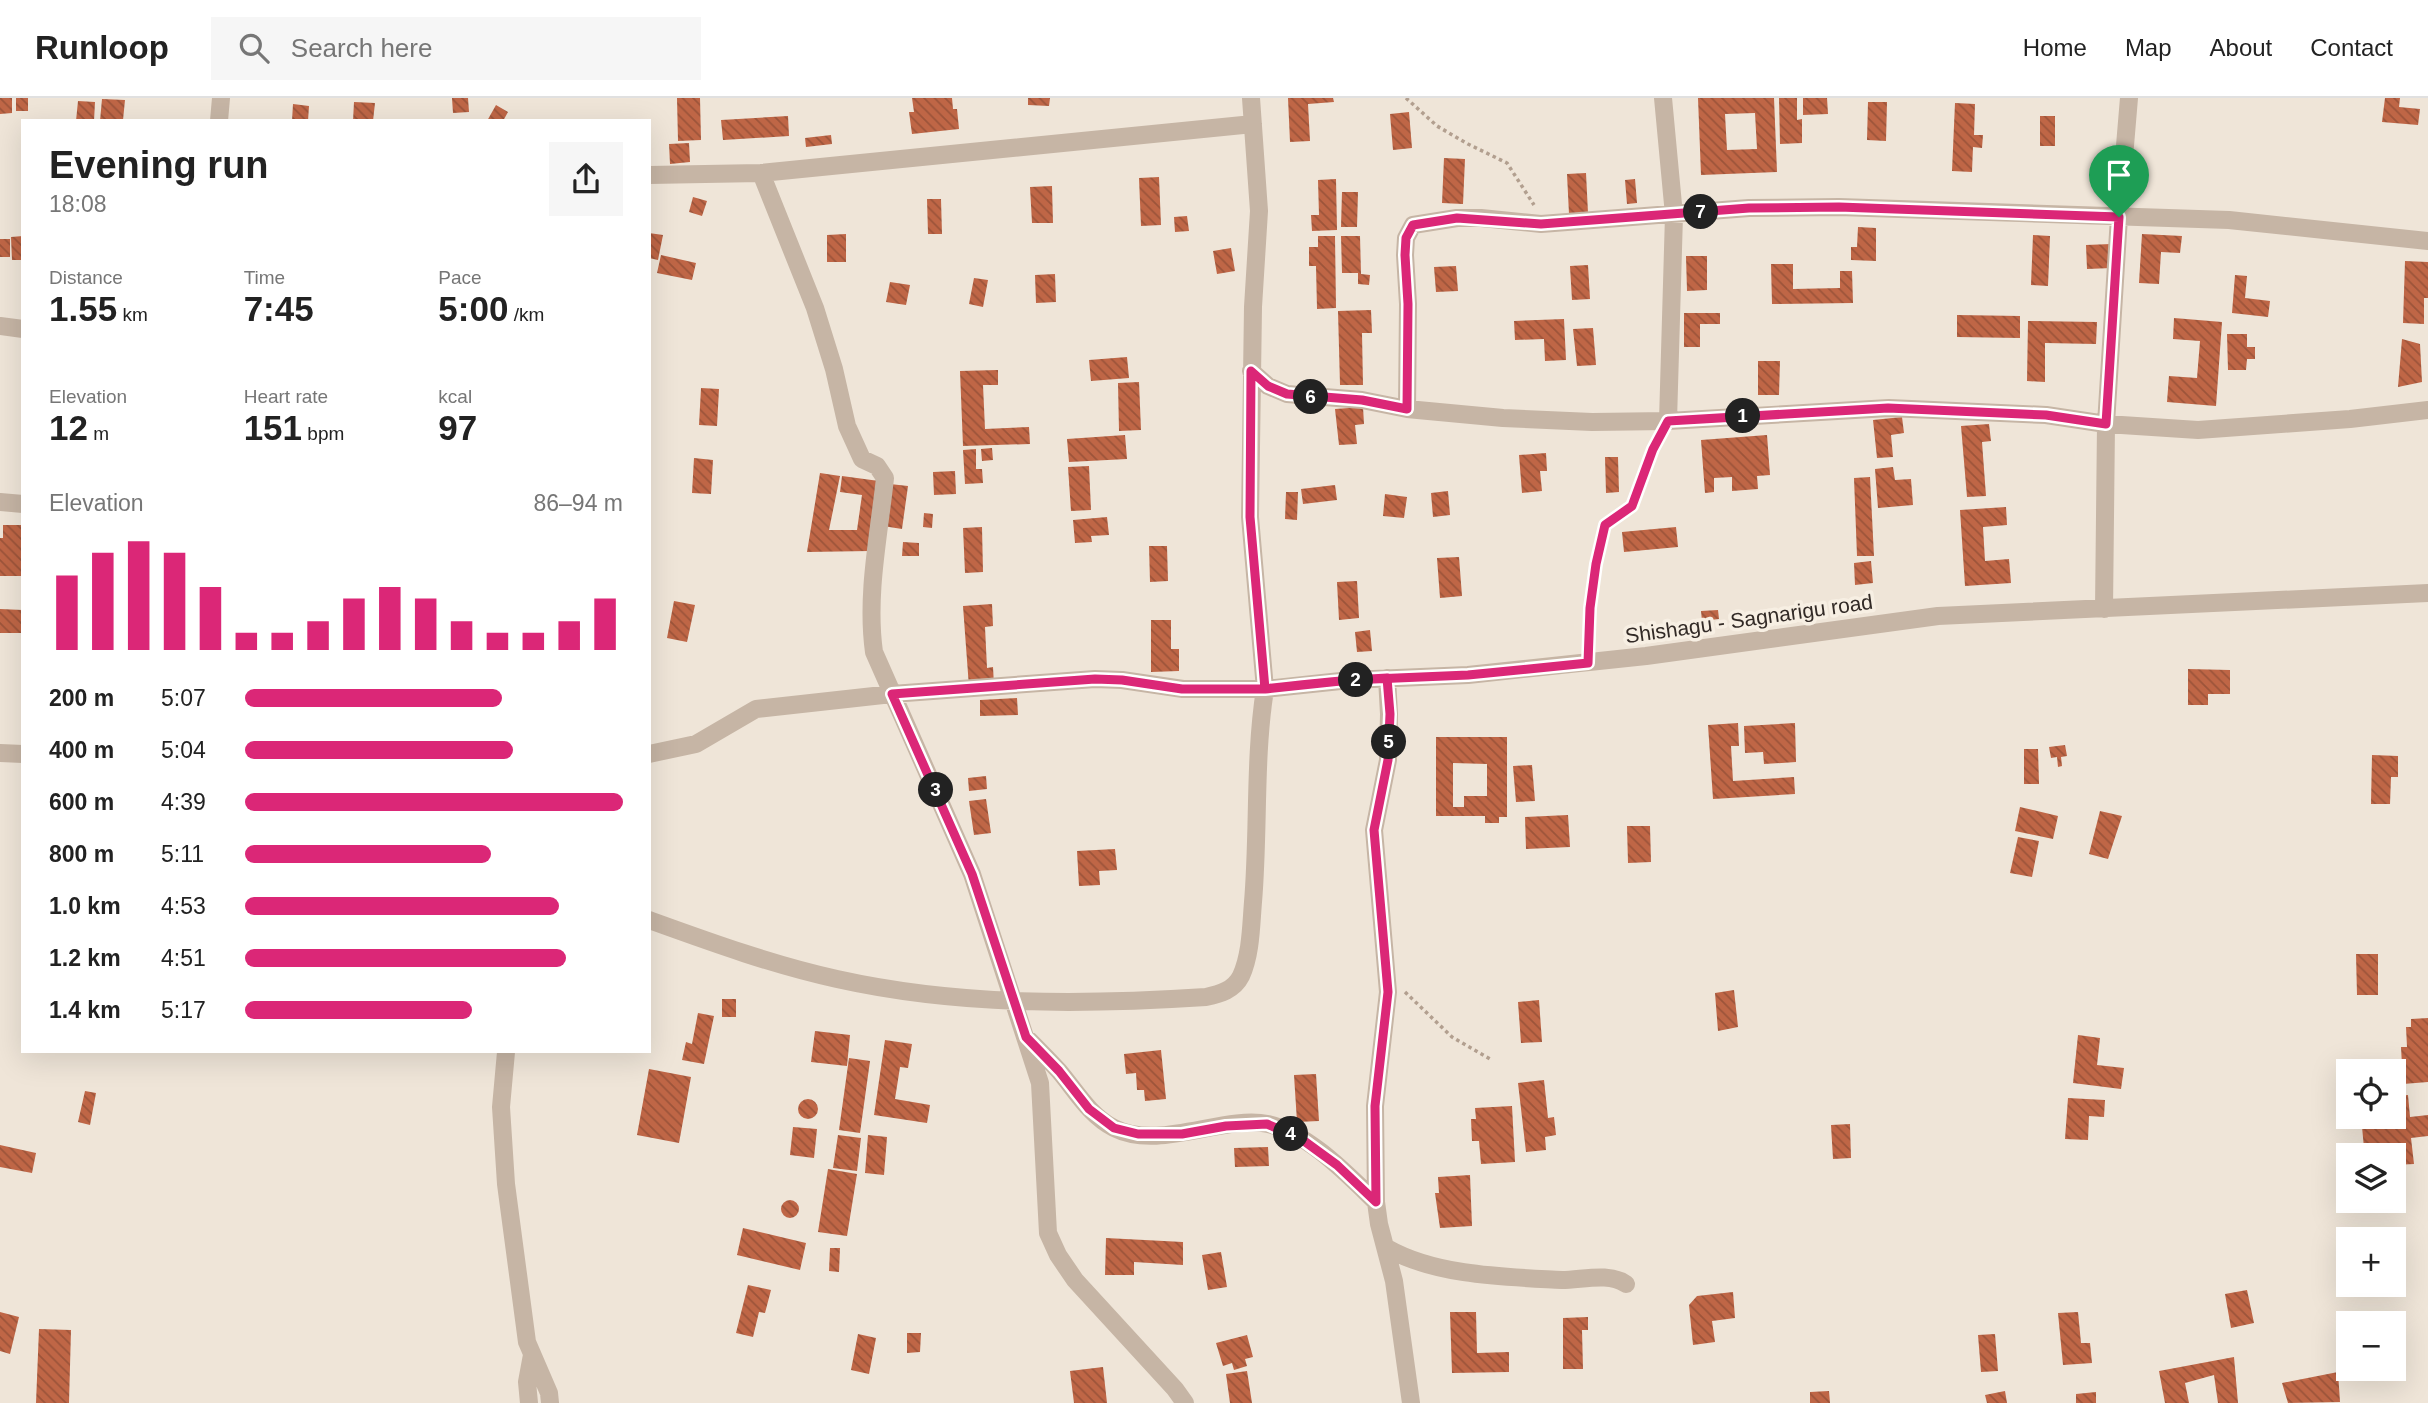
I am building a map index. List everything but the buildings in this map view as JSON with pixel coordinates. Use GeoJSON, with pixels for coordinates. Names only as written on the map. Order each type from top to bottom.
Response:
{"type":"FeatureCollection","features":[{"type":"Feature","properties":{"kind":"street"},"geometry":{"type":"LineString","coordinates":[[219,119],[221,98]]}},
{"type":"Feature","properties":{"kind":"street"},"geometry":{"type":"LineString","coordinates":[[651,921],[722,946],[835,979],[896,990],[1013,1001],[1099,1002],[1206,997],[1222,994],[1241,977],[1249,948],[1257,830],[1258,744],[1265,689],[1250,517],[1251,371],[1259,211],[1251,98]]}},
{"type":"Feature","properties":{"kind":"street"},"geometry":{"type":"LineString","coordinates":[[1663,98],[1674,215],[1668,421]]}},
{"type":"Feature","properties":{"kind":"street"},"geometry":{"type":"LineString","coordinates":[[2104,609],[2106,424],[2129,98]]}},
{"type":"Feature","properties":{"kind":"street"},"geometry":{"type":"LineString","coordinates":[[651,175],[761,173],[1253,124]]}},
{"type":"Feature","properties":{"kind":"street"},"geometry":{"type":"LineString","coordinates":[[761,173],[824,335],[847,426],[862,459],[877,466],[885,478],[872,598],[874,652],[972,874],[1040,1083],[1048,1233],[1058,1255],[1075,1280],[1166,1378],[1185,1403]]}},
{"type":"Feature","properties":{"kind":"street"},"geometry":{"type":"LineString","coordinates":[[1407,409],[1408,304],[1405,255],[1406,238],[1413,225],[1457,218],[1541,224],[1749,208],[1839,207],[2229,220],[2428,241]]}},
{"type":"Feature","properties":{"kind":"street"},"geometry":{"type":"LineString","coordinates":[[0,326],[21,329]]}},
{"type":"Feature","properties":{"kind":"street"},"geometry":{"type":"LineString","coordinates":[[1251,371],[1268,386],[1287,394],[1362,400],[1407,409],[1503,418],[1592,422],[1668,421],[1888,408],[2046,415],[2106,424],[2198,430],[2350,419],[2428,410]]}},
{"type":"Feature","properties":{"kind":"street"},"geometry":{"type":"LineString","coordinates":[[0,502],[21,504]]}},
{"type":"Feature","properties":{"kind":"street","name":"Shishagu - Sagnarigu road"},"geometry":{"type":"LineString","coordinates":[[651,754],[696,744],[756,709],[892,694],[1095,679],[1182,689],[1265,689],[1323,682],[1468,675],[1588,663],[1938,616],[2428,593]]}},
{"type":"Feature","properties":{"kind":"street"},"geometry":{"type":"LineString","coordinates":[[1387,678],[1390,714],[1388,760],[1374,830],[1388,992],[1375,1106],[1376,1202],[1394,1282],[1411,1403]]}},
{"type":"Feature","properties":{"kind":"street"},"geometry":{"type":"LineString","coordinates":[[0,752],[21,754]]}},
{"type":"Feature","properties":{"kind":"street"},"geometry":{"type":"LineString","coordinates":[[1026,1037],[1059,1071],[1089,1109],[1114,1128],[1138,1134],[1182,1134],[1226,1126],[1267,1124],[1300,1138],[1337,1165],[1376,1202]]}},
{"type":"Feature","properties":{"kind":"street"},"geometry":{"type":"LineString","coordinates":[[506,1053],[501,1107],[506,1184],[527,1342],[549,1393],[550,1403]]}},
{"type":"Feature","properties":{"kind":"street"},"geometry":{"type":"LineString","coordinates":[[1387,1248],[1418,1263],[1476,1273],[1564,1280],[1609,1278],[1626,1284]]}},
{"type":"Feature","properties":{"kind":"street"},"geometry":{"type":"LineString","coordinates":[[529,1403],[527,1382],[532,1355]]}},
{"type":"Feature","properties":{"kind":"path"},"geometry":{"type":"LineString","coordinates":[[1406,98],[1437,126],[1468,145],[1507,163],[1533,202],[1541,224]]}},
{"type":"Feature","properties":{"kind":"path"},"geometry":{"type":"LineString","coordinates":[[1588,663],[1590,608],[1605,525],[1632,506],[1653,449],[1668,421]]}},
{"type":"Feature","properties":{"kind":"path"},"geometry":{"type":"LineString","coordinates":[[1386,973],[1452,1037],[1492,1060]]}},
{"type":"Feature","properties":{"kind":"route"},"geometry":{"type":"LineString","coordinates":[[2119,217],[1839,207],[1749,208],[1541,224],[1457,218],[1413,225],[1406,238],[1405,255],[1408,304],[1407,409],[1362,400],[1287,394],[1268,386],[1251,371],[1250,517],[1265,689],[1387,678],[1390,714],[1388,760],[1374,830],[1388,992],[1375,1106],[1376,1202],[1337,1165],[1300,1138],[1267,1124],[1226,1126],[1182,1134],[1138,1134],[1114,1128],[1089,1109],[1059,1071],[1026,1037],[972,874],[892,694],[1095,679],[1182,689],[1265,689],[1350,680],[1387,678],[1468,675],[1588,663],[1590,608],[1605,525],[1632,506],[1653,449],[1668,421],[1888,408],[2046,415],[2106,424],[2119,217]]}}]}
